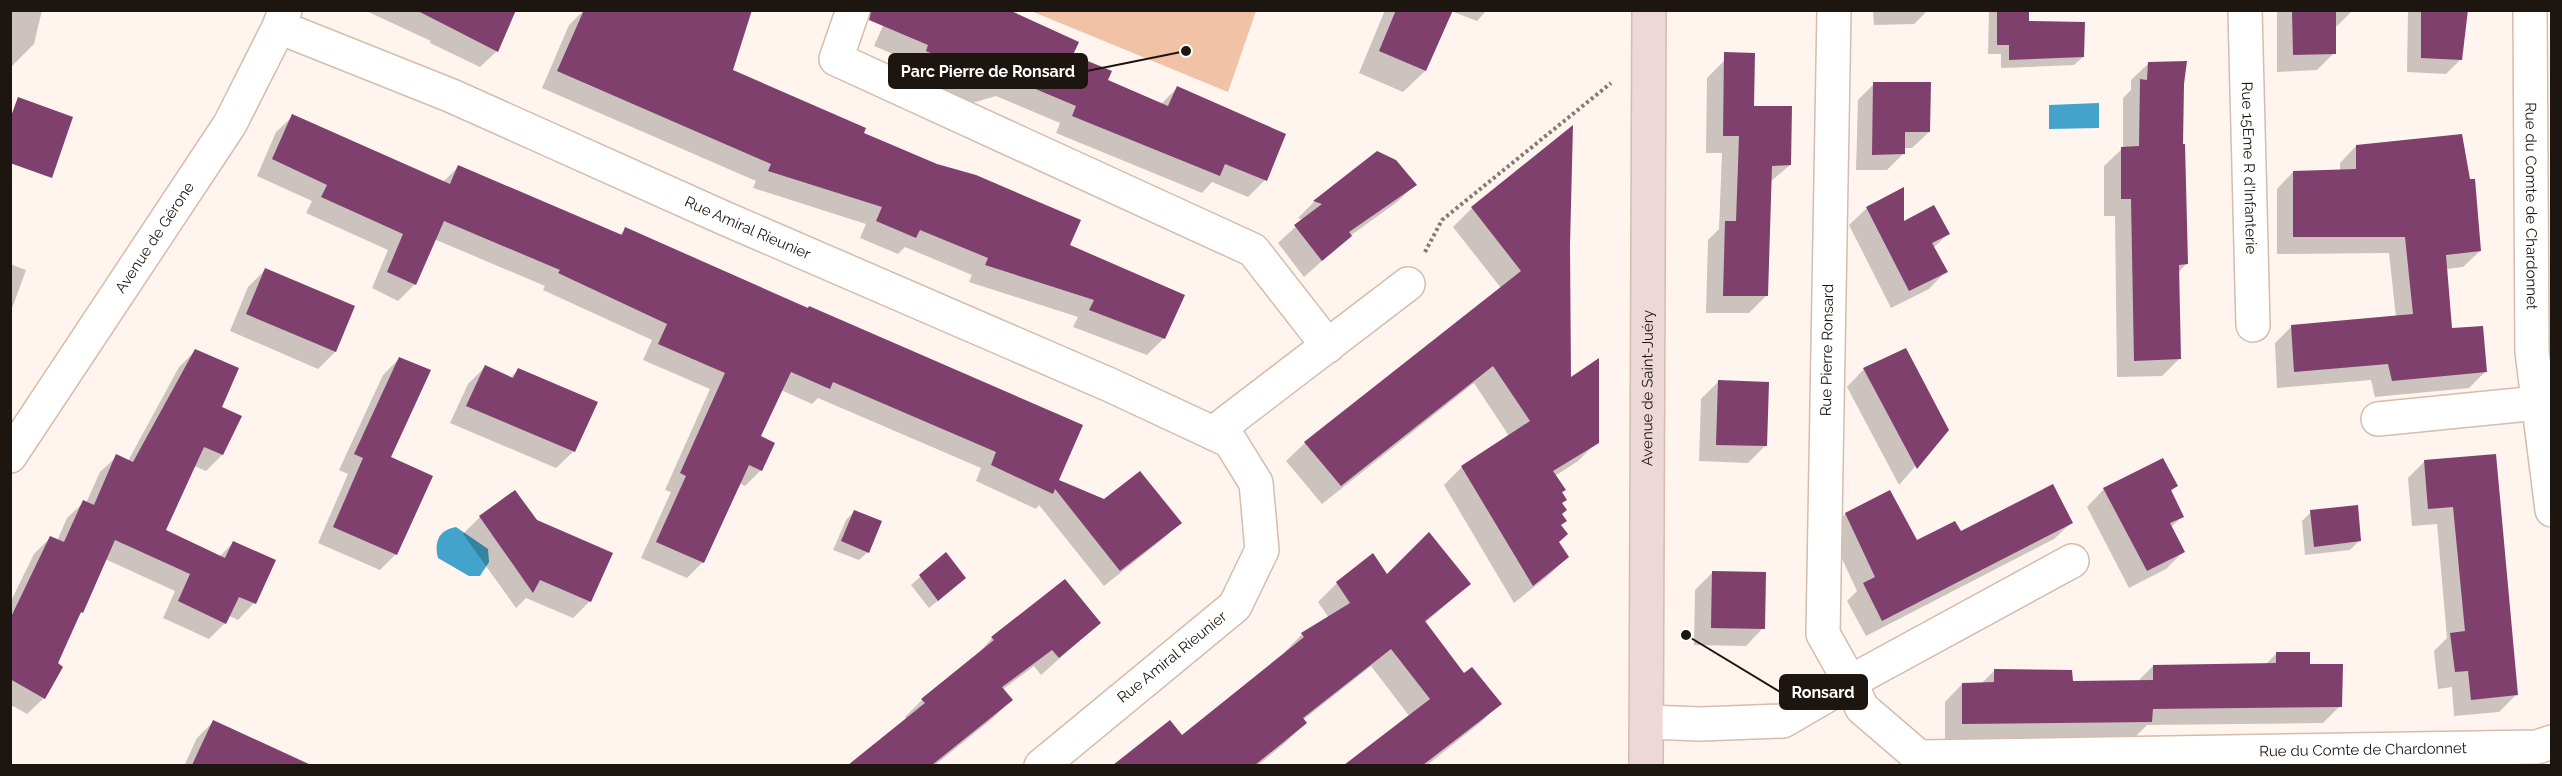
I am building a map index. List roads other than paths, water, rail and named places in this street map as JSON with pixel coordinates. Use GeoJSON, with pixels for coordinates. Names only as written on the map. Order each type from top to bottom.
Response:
{"type":"FeatureCollection","features":[{"type":"Feature","properties":{"kind":"main road","name":"Avenue de Saint-Juéry"},"geometry":{"type":"LineString","coordinates":[[1646,765],[1649,10]]}},
{"type":"Feature","properties":{"kind":"street"},"geometry":{"type":"LineString","coordinates":[[853,10],[836,59],[1253,250],[1328,346]]}},
{"type":"Feature","properties":{"kind":"street","name":"Rue Pierre Ronsard"},"geometry":{"type":"LineString","coordinates":[[1834,10],[1823,634],[1850,682]]}},
{"type":"Feature","properties":{"kind":"street","name":"Rue 15Eme R d'Infanterie"},"geometry":{"type":"LineString","coordinates":[[2245,10],[2253,325]]}},
{"type":"Feature","properties":{"kind":"street","name":"Rue du Comte de Chardonnet"},"geometry":{"type":"LineString","coordinates":[[2530,10],[2532,352],[2552,510]]}},
{"type":"Feature","properties":{"kind":"street","name":"Rue Amiral Rieunier"},"geometry":{"type":"LineString","coordinates":[[282,19],[724,218],[1110,385],[1230,441],[1256,483],[1262,550],[1235,606],[1041,765]]}},
{"type":"Feature","properties":{"kind":"street","name":"Avenue de Gérone"},"geometry":{"type":"LineString","coordinates":[[10,456],[230,124],[282,19]]}},
{"type":"Feature","properties":{"kind":"street"},"geometry":{"type":"LineString","coordinates":[[1213,433],[1408,284]]}},
{"type":"Feature","properties":{"kind":"street"},"geometry":{"type":"LineString","coordinates":[[2378,419],[2538,403]]}},
{"type":"Feature","properties":{"kind":"street"},"geometry":{"type":"LineString","coordinates":[[1647,722],[1701,724],[1783,721],[2072,561]]}},
{"type":"Feature","properties":{"kind":"street","name":"Rue du Comte de Chardonnet"},"geometry":{"type":"LineString","coordinates":[[1850,682],[1862,708],[1919,757],[2537,747],[2552,742]]}},
{"type":"Feature","properties":{"kind":"water"},"geometry":{"type":"Polygon","coordinates":[[[2099,103],[2099,128],[2049,129],[2049,105],[2099,103]]]}},
{"type":"Feature","properties":{"kind":"water"},"geometry":{"type":"Polygon","coordinates":[[[456,527],[488,549],[489,562],[480,576],[469,576],[438,558],[437,542],[441,534],[456,527]]]}},
{"type":"Feature","properties":{"kind":"place","name":"Parc Pierre de Ronsard"},"geometry":{"type":"Point","coordinates":[1186,51]}},
{"type":"Feature","properties":{"kind":"place","name":"Ronsard"},"geometry":{"type":"Point","coordinates":[1686,635]}}]}
